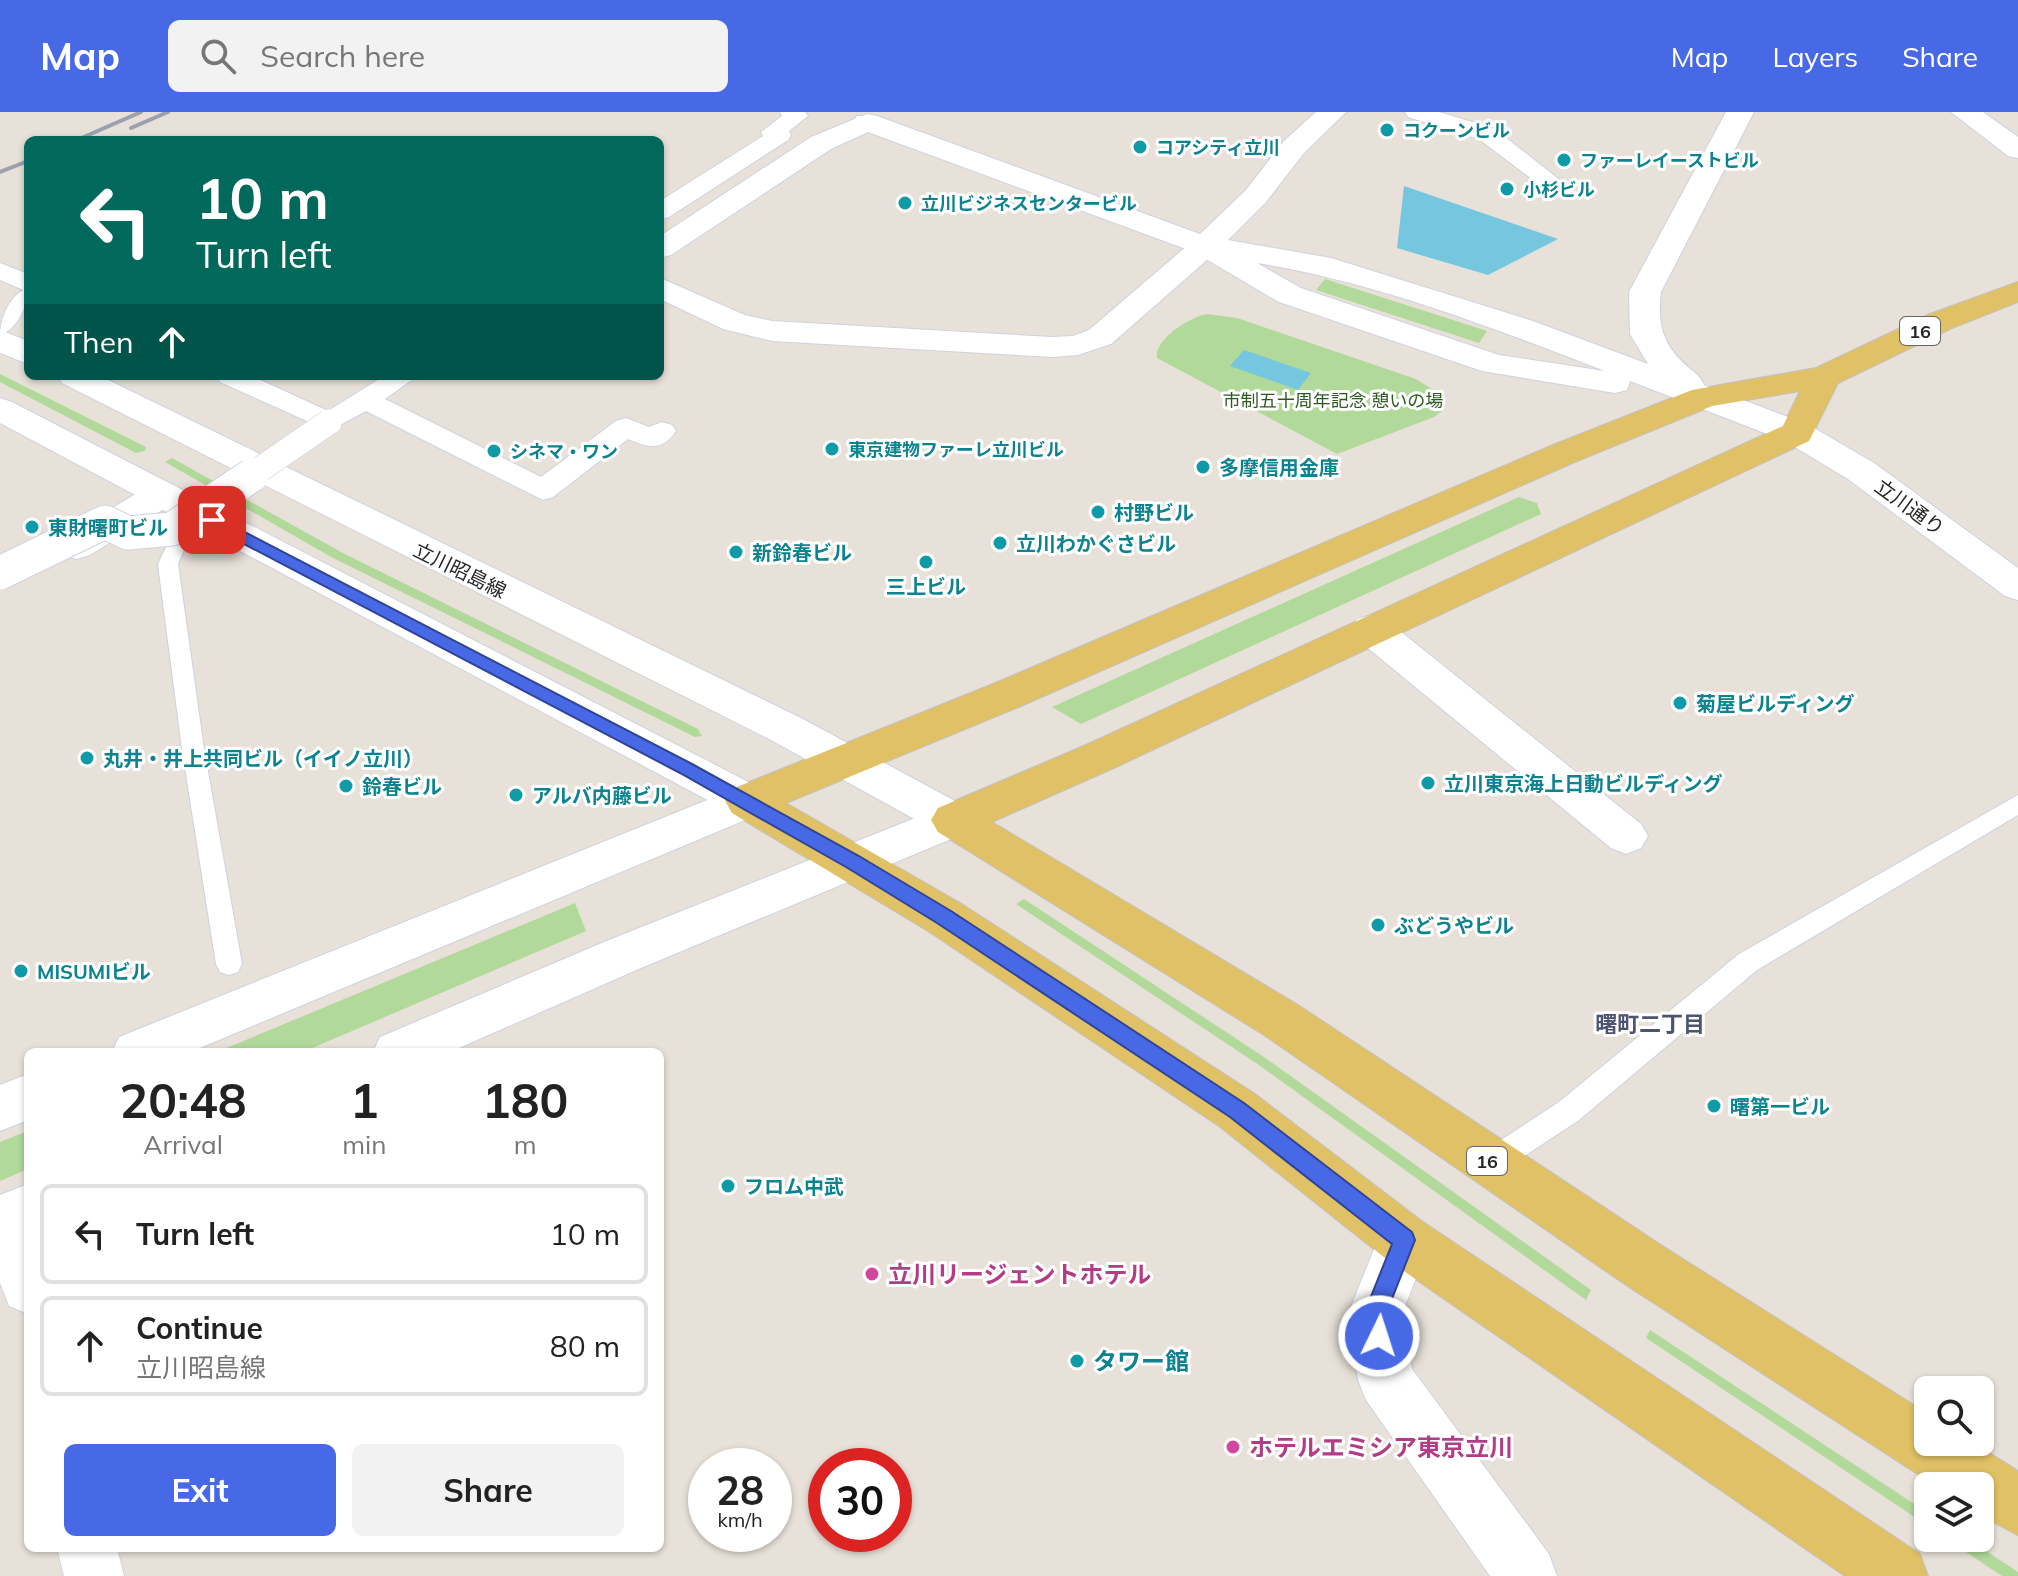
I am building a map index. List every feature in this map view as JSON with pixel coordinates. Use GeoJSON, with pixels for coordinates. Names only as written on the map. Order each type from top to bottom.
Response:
{"type":"FeatureCollection","features":[{"type":"Feature","properties":{"kind":"main road","name":"16"},"geometry":{"type":"LineString","coordinates":[[747,801],[848,761],[1565,453],[1704,397],[1824,377],[1941,321],[2018,291]]}},
{"type":"Feature","properties":{"kind":"main road"},"geometry":{"type":"LineString","coordinates":[[953,820],[1101,756],[1797,433],[1824,377]]}},
{"type":"Feature","properties":{"kind":"main road"},"geometry":{"type":"LineString","coordinates":[[747,801],[944,917],[1237,1110],[1404,1240],[1898,1576]]}},
{"type":"Feature","properties":{"kind":"main road","name":"16"},"geometry":{"type":"LineString","coordinates":[[953,820],[1281,1020],[1490,1163],[2018,1505]]}},
{"type":"Feature","properties":{"kind":"street"},"geometry":{"type":"LineString","coordinates":[[664,289],[734,322],[772,331],[1052,347],[1078,345],[1100,337],[1205,246],[1256,196],[1294,147],[1332,112]]}},
{"type":"Feature","properties":{"kind":"street"},"geometry":{"type":"LineString","coordinates":[[1416,112],[1487,134],[1549,181]]}},
{"type":"Feature","properties":{"kind":"street"},"geometry":{"type":"LineString","coordinates":[[1704,397],[1668,368],[1647,342],[1640,314],[1645,292],[1740,112]]}},
{"type":"Feature","properties":{"kind":"street"},"geometry":{"type":"LineString","coordinates":[[1969,112],[2018,150]]}},
{"type":"Feature","properties":{"kind":"street"},"geometry":{"type":"LineString","coordinates":[[664,209],[780,135],[772,132],[783,116]]}},
{"type":"Feature","properties":{"kind":"street"},"geometry":{"type":"LineString","coordinates":[[664,246],[821,143],[875,117],[1205,246],[1290,295],[1494,364],[1704,397]]}},
{"type":"Feature","properties":{"kind":"street"},"geometry":{"type":"LineString","coordinates":[[4,259],[24,280]]}},
{"type":"Feature","properties":{"kind":"street"},"geometry":{"type":"LineString","coordinates":[[0,340],[24,352]]}},
{"type":"Feature","properties":{"kind":"street","name":"立川昭島線"},"geometry":{"type":"LineString","coordinates":[[82,380],[848,761],[953,820]]}},
{"type":"Feature","properties":{"kind":"street"},"geometry":{"type":"LineString","coordinates":[[240,380],[322,414]]}},
{"type":"Feature","properties":{"kind":"street"},"geometry":{"type":"LineString","coordinates":[[0,573],[105,522],[128,533],[172,529],[322,414],[365,400],[397,380]]}},
{"type":"Feature","properties":{"kind":"street","name":"立川通り"},"geometry":{"type":"LineString","coordinates":[[1704,397],[1797,433],[1861,471],[2018,587]]}},
{"type":"Feature","properties":{"kind":"street"},"geometry":{"type":"LineString","coordinates":[[365,400],[543,490],[626,427],[652,439],[662,431]]}},
{"type":"Feature","properties":{"kind":"street"},"geometry":{"type":"LineString","coordinates":[[0,409],[747,801]]}},
{"type":"Feature","properties":{"kind":"street"},"geometry":{"type":"LineString","coordinates":[[0,587],[64,554],[162,494]]}},
{"type":"Feature","properties":{"kind":"street"},"geometry":{"type":"LineString","coordinates":[[1371,629],[1626,836]]}},
{"type":"Feature","properties":{"kind":"street"},"geometry":{"type":"LineString","coordinates":[[146,1048],[747,801]]}},
{"type":"Feature","properties":{"kind":"street"},"geometry":{"type":"LineString","coordinates":[[407,1048],[953,820]]}},
{"type":"Feature","properties":{"kind":"street"},"geometry":{"type":"LineString","coordinates":[[0,1108],[24,1099]]}},
{"type":"Feature","properties":{"kind":"street"},"geometry":{"type":"LineString","coordinates":[[14,1215],[24,1266]]}},
{"type":"Feature","properties":{"kind":"street"},"geometry":{"type":"LineString","coordinates":[[1404,1240],[1375,1314],[1386,1380],[1527,1576]]}},
{"type":"Feature","properties":{"kind":"street"},"geometry":{"type":"LineString","coordinates":[[88,1552],[94,1576]]}},
{"type":"Feature","properties":{"kind":"lane"},"geometry":{"type":"LineString","coordinates":[[0,330],[24,298]]}},
{"type":"Feature","properties":{"kind":"lane"},"geometry":{"type":"LineString","coordinates":[[212,520],[176,546],[168,564],[193,749],[229,964]]}},
{"type":"Feature","properties":{"kind":"lane"},"geometry":{"type":"LineString","coordinates":[[1490,1163],[1569,1111],[1748,962],[2018,804]]}},
{"type":"Feature","properties":{"kind":"green space"},"geometry":{"type":"Polygon","coordinates":[[[1325,279],[1487,331],[1479,343],[1316,290],[1325,279]]]}},
{"type":"Feature","properties":{"kind":"green space","name":"市制五十周年記念 憩いの場"},"geometry":{"type":"Polygon","coordinates":[[[1207,314],[1237,318],[1416,379],[1441,395],[1444,401],[1442,411],[1434,417],[1337,454],[1157,358],[1161,344],[1167,337],[1183,324],[1207,314]]]}},
{"type":"Feature","properties":{"kind":"green space"},"geometry":{"type":"Polygon","coordinates":[[[0,374],[146,447],[145,451],[136,453],[0,382],[0,374]]]}},
{"type":"Feature","properties":{"kind":"green space"},"geometry":{"type":"Polygon","coordinates":[[[172,458],[343,553],[698,729],[702,736],[695,737],[333,558],[165,462],[172,458]]]}},
{"type":"Feature","properties":{"kind":"green space"},"geometry":{"type":"Polygon","coordinates":[[[1519,497],[1537,503],[1541,514],[1081,724],[1052,707],[1519,497]]]}},
{"type":"Feature","properties":{"kind":"green space"},"geometry":{"type":"Polygon","coordinates":[[[1024,899],[1264,1057],[1591,1290],[1586,1300],[1256,1063],[1016,904],[1024,899]]]}},
{"type":"Feature","properties":{"kind":"green space"},"geometry":{"type":"Polygon","coordinates":[[[575,903],[586,931],[312,1048],[227,1048],[575,903]]]}},
{"type":"Feature","properties":{"kind":"green space"},"geometry":{"type":"Polygon","coordinates":[[[24,1133],[24,1171],[0,1181],[0,1142],[24,1133]]]}},
{"type":"Feature","properties":{"kind":"green space"},"geometry":{"type":"Polygon","coordinates":[[[1650,1330],[1914,1504],[1914,1517],[1646,1338],[1650,1330]]]}},
{"type":"Feature","properties":{"kind":"green space"},"geometry":{"type":"Polygon","coordinates":[[[1966,1552],[1987,1552],[2018,1572],[2018,1576],[2002,1576],[1966,1552]]]}},
{"type":"Feature","properties":{"kind":"water"},"geometry":{"type":"Polygon","coordinates":[[[1404,186],[1558,239],[1488,275],[1397,248],[1404,186]]]}},
{"type":"Feature","properties":{"kind":"water"},"geometry":{"type":"Polygon","coordinates":[[[1244,350],[1311,373],[1298,390],[1230,366],[1244,350]]]}},
{"type":"Feature","properties":{"kind":"railway"},"geometry":{"type":"LineString","coordinates":[[86,136],[141,112]]}},
{"type":"Feature","properties":{"kind":"railway"},"geometry":{"type":"LineString","coordinates":[[131,128],[168,112]]}},
{"type":"Feature","properties":{"kind":"railway"},"geometry":{"type":"LineString","coordinates":[[0,172],[24,163]]}},
{"type":"Feature","properties":{"kind":"place","name":"コクーンビル"},"geometry":{"type":"Point","coordinates":[1387,130]}},
{"type":"Feature","properties":{"kind":"place","name":"コアシティ立川"},"geometry":{"type":"Point","coordinates":[1140,147]}},
{"type":"Feature","properties":{"kind":"place","name":"ファーレイーストビル"},"geometry":{"type":"Point","coordinates":[1564,160]}},
{"type":"Feature","properties":{"kind":"place","name":"小杉ビル"},"geometry":{"type":"Point","coordinates":[1507,189]}},
{"type":"Feature","properties":{"kind":"place","name":"立川ビジネスセンタービル"},"geometry":{"type":"Point","coordinates":[905,203]}},
{"type":"Feature","properties":{"kind":"place","name":"東京建物ファーレ立川ビル"},"geometry":{"type":"Point","coordinates":[832,449]}},
{"type":"Feature","properties":{"kind":"place","name":"シネマ・ワン"},"geometry":{"type":"Point","coordinates":[494,451]}},
{"type":"Feature","properties":{"kind":"place","name":"多摩信用金庫"},"geometry":{"type":"Point","coordinates":[1203,467]}},
{"type":"Feature","properties":{"kind":"place","name":"村野ビル"},"geometry":{"type":"Point","coordinates":[1098,512]}},
{"type":"Feature","properties":{"kind":"place","name":"東財曙町ビル"},"geometry":{"type":"Point","coordinates":[32,527]}},
{"type":"Feature","properties":{"kind":"place","name":"立川わかぐさビル"},"geometry":{"type":"Point","coordinates":[1000,543]}},
{"type":"Feature","properties":{"kind":"place","name":"新鈴春ビル"},"geometry":{"type":"Point","coordinates":[736,552]}},
{"type":"Feature","properties":{"kind":"place","name":"三上ビル"},"geometry":{"type":"Point","coordinates":[926,562]}},
{"type":"Feature","properties":{"kind":"place","name":"菊屋ビルディング"},"geometry":{"type":"Point","coordinates":[1680,703]}},
{"type":"Feature","properties":{"kind":"place","name":"丸井・井上共同ビル（イイノ立川）"},"geometry":{"type":"Point","coordinates":[87,758]}},
{"type":"Feature","properties":{"kind":"place","name":"立川東京海上日動ビルディング"},"geometry":{"type":"Point","coordinates":[1428,783]}},
{"type":"Feature","properties":{"kind":"place","name":"鈴春ビル"},"geometry":{"type":"Point","coordinates":[346,786]}},
{"type":"Feature","properties":{"kind":"place","name":"アルバ内藤ビル"},"geometry":{"type":"Point","coordinates":[516,795]}},
{"type":"Feature","properties":{"kind":"place","name":"ぶどうやビル"},"geometry":{"type":"Point","coordinates":[1378,925]}},
{"type":"Feature","properties":{"kind":"place","name":"MISUMIビル"},"geometry":{"type":"Point","coordinates":[21,971]}},
{"type":"Feature","properties":{"kind":"place","name":"曙第一ビル"},"geometry":{"type":"Point","coordinates":[1714,1106]}},
{"type":"Feature","properties":{"kind":"place","name":"フロム中武"},"geometry":{"type":"Point","coordinates":[728,1186]}},
{"type":"Feature","properties":{"kind":"place","name":"立川リージェントホテル"},"geometry":{"type":"Point","coordinates":[872,1274]}},
{"type":"Feature","properties":{"kind":"place","name":"タワー館"},"geometry":{"type":"Point","coordinates":[1077,1361]}},
{"type":"Feature","properties":{"kind":"place","name":"ホテルエミシア東京立川"},"geometry":{"type":"Point","coordinates":[1233,1447]}},
{"type":"Feature","properties":{"kind":"district","name":"曙町二丁目"},"geometry":{"type":"Point","coordinates":[1650,1024]}},
{"type":"Feature","properties":{"kind":"route"},"geometry":{"type":"LineString","coordinates":[[212,520],[686,768],[853,861],[944,917],[1237,1110],[1404,1240],[1375,1314],[1379,1336]]}}]}
